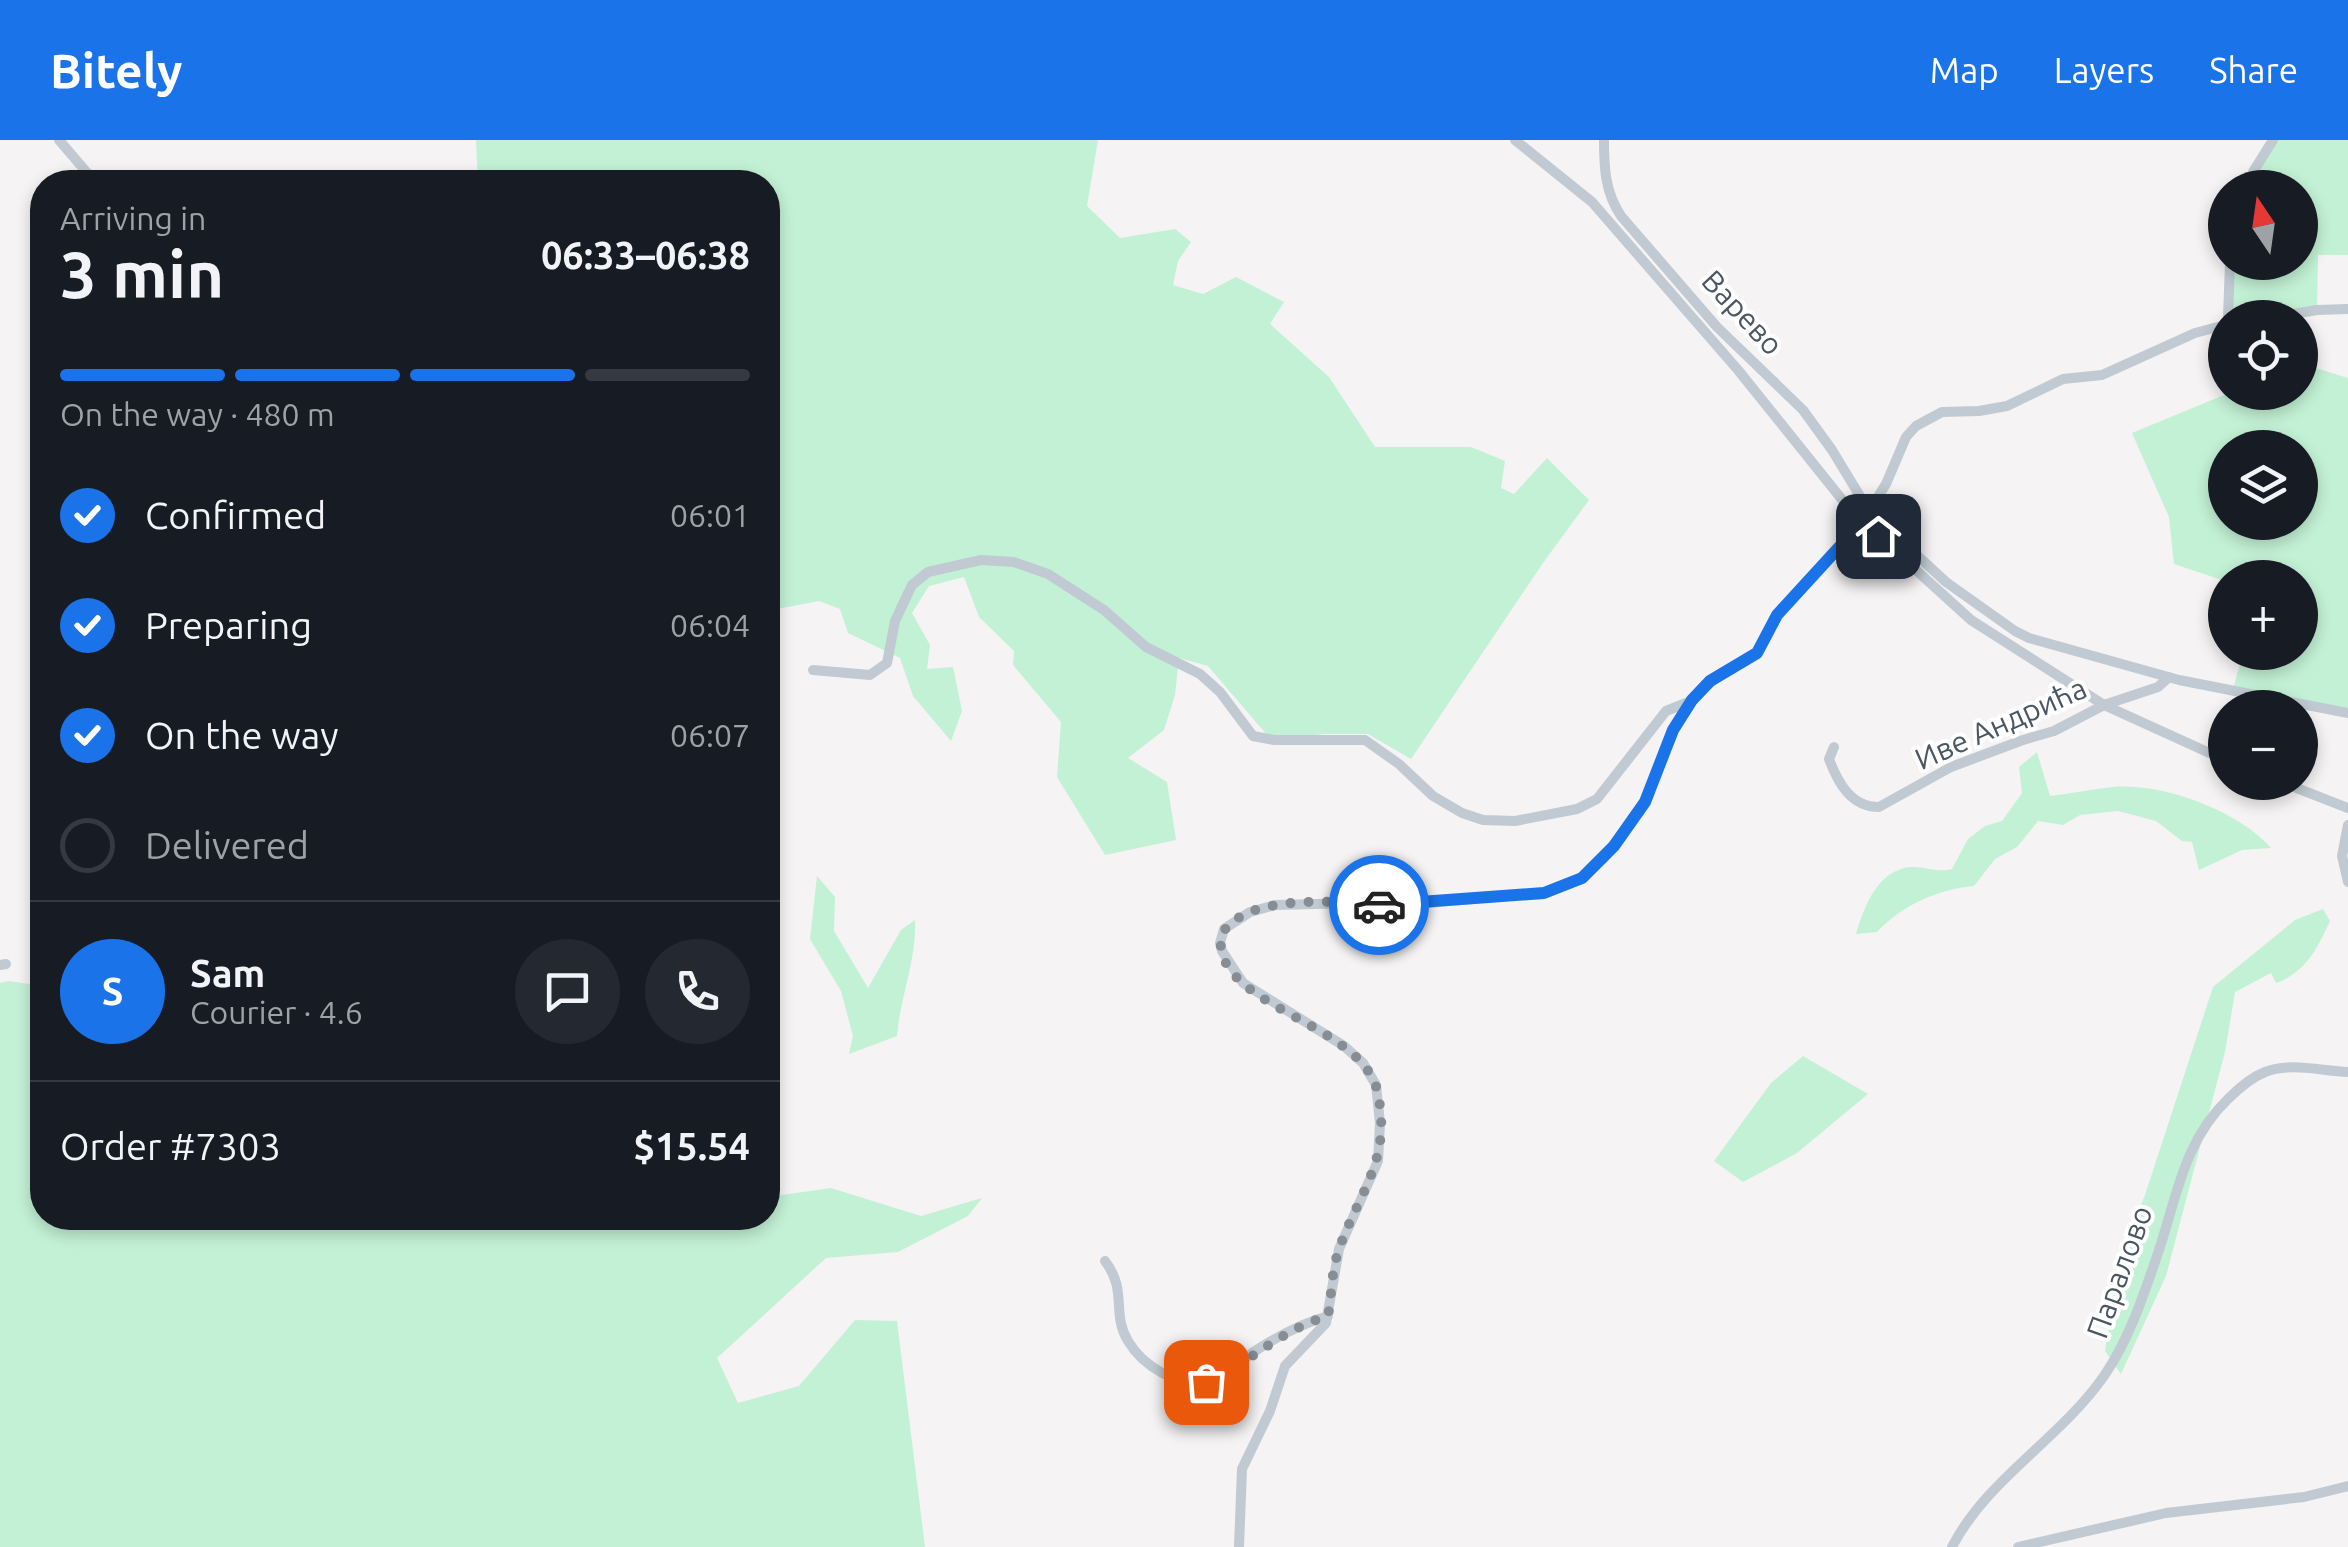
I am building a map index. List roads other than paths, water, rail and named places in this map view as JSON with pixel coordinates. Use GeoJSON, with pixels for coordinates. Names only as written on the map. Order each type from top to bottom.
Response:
{"type":"FeatureCollection","features":[{"type":"Feature","properties":{"kind":"street"},"geometry":{"type":"LineString","coordinates":[[58,140],[84,170]]}},
{"type":"Feature","properties":{"kind":"street"},"geometry":{"type":"LineString","coordinates":[[1514,140],[1592,202],[1738,370],[1852,512],[1972,620],[2104,705],[2208,752]]}},
{"type":"Feature","properties":{"kind":"street","name":"Варево"},"geometry":{"type":"LineString","coordinates":[[1604,140],[1604,169],[1612,201],[1621,216],[1718,326],[1803,410],[1869,510]]}},
{"type":"Feature","properties":{"kind":"street"},"geometry":{"type":"LineString","coordinates":[[2255,170],[2273,140]]}},
{"type":"Feature","properties":{"kind":"street"},"geometry":{"type":"LineString","coordinates":[[1608,223],[1621,216]]}},
{"type":"Feature","properties":{"kind":"street"},"geometry":{"type":"LineString","coordinates":[[2318,310],[2348,310]]}},
{"type":"Feature","properties":{"kind":"street"},"geometry":{"type":"LineString","coordinates":[[1869,510],[1886,484],[1906,438],[1916,426],[1942,412],[1978,412],[2007,406],[2063,379],[2102,374],[2208,330]]}},
{"type":"Feature","properties":{"kind":"street","name":"Иве Андрића"},"geometry":{"type":"LineString","coordinates":[[1869,510],[1946,582],[2029,638],[2169,677],[2348,712]]}},
{"type":"Feature","properties":{"kind":"street"},"geometry":{"type":"LineString","coordinates":[[1239,1547],[1239,1481],[1246,1456],[1270,1411],[1286,1366],[1301,1346],[1321,1330],[1328,1316],[1331,1278],[1339,1249],[1378,1162],[1380,1123],[1376,1086],[1354,1054],[1251,989],[1237,976],[1222,951],[1224,929],[1250,912],[1275,905],[1404,905],[1544,893],[1572,884],[1604,858],[1645,802],[1673,730],[1692,700],[1710,681],[1757,653],[1777,615],[1842,544],[1852,512]]}},
{"type":"Feature","properties":{"kind":"street"},"geometry":{"type":"LineString","coordinates":[[1842,544],[1878,536]]}},
{"type":"Feature","properties":{"kind":"street"},"geometry":{"type":"LineString","coordinates":[[813,670],[870,675],[887,664],[895,621],[912,586],[928,572],[982,560],[1014,562],[1048,574],[1104,610],[1146,647],[1200,674],[1220,692],[1253,736],[1274,740],[1365,740],[1433,796],[1482,820],[1516,821],[1576,809],[1597,799],[1666,711],[1692,700]]}},
{"type":"Feature","properties":{"kind":"street","name":"Иве Андрића"},"geometry":{"type":"LineString","coordinates":[[1834,748],[1829,759],[1837,780],[1853,799],[1879,807],[1951,767],[2054,732],[2104,705],[2158,687],[2169,677]]}},
{"type":"Feature","properties":{"kind":"street"},"geometry":{"type":"LineString","coordinates":[[2318,796],[2348,808]]}},
{"type":"Feature","properties":{"kind":"street"},"geometry":{"type":"LineString","coordinates":[[2348,825],[2342,856],[2348,882]]}},
{"type":"Feature","properties":{"kind":"street","name":"Паралово"},"geometry":{"type":"LineString","coordinates":[[1952,1547],[1971,1516],[2065,1424],[2104,1376],[2128,1336],[2160,1247],[2181,1172],[2197,1137],[2221,1106],[2246,1082],[2266,1072],[2297,1066],[2348,1072]]}},
{"type":"Feature","properties":{"kind":"street"},"geometry":{"type":"LineString","coordinates":[[1106,1261],[1118,1278],[1120,1322],[1127,1340],[1150,1364],[1179,1381],[1206,1382],[1221,1376],[1280,1336],[1328,1316]]}},
{"type":"Feature","properties":{"kind":"street"},"geometry":{"type":"LineString","coordinates":[[2018,1547],[2166,1514],[2304,1497],[2348,1486]]}}]}
